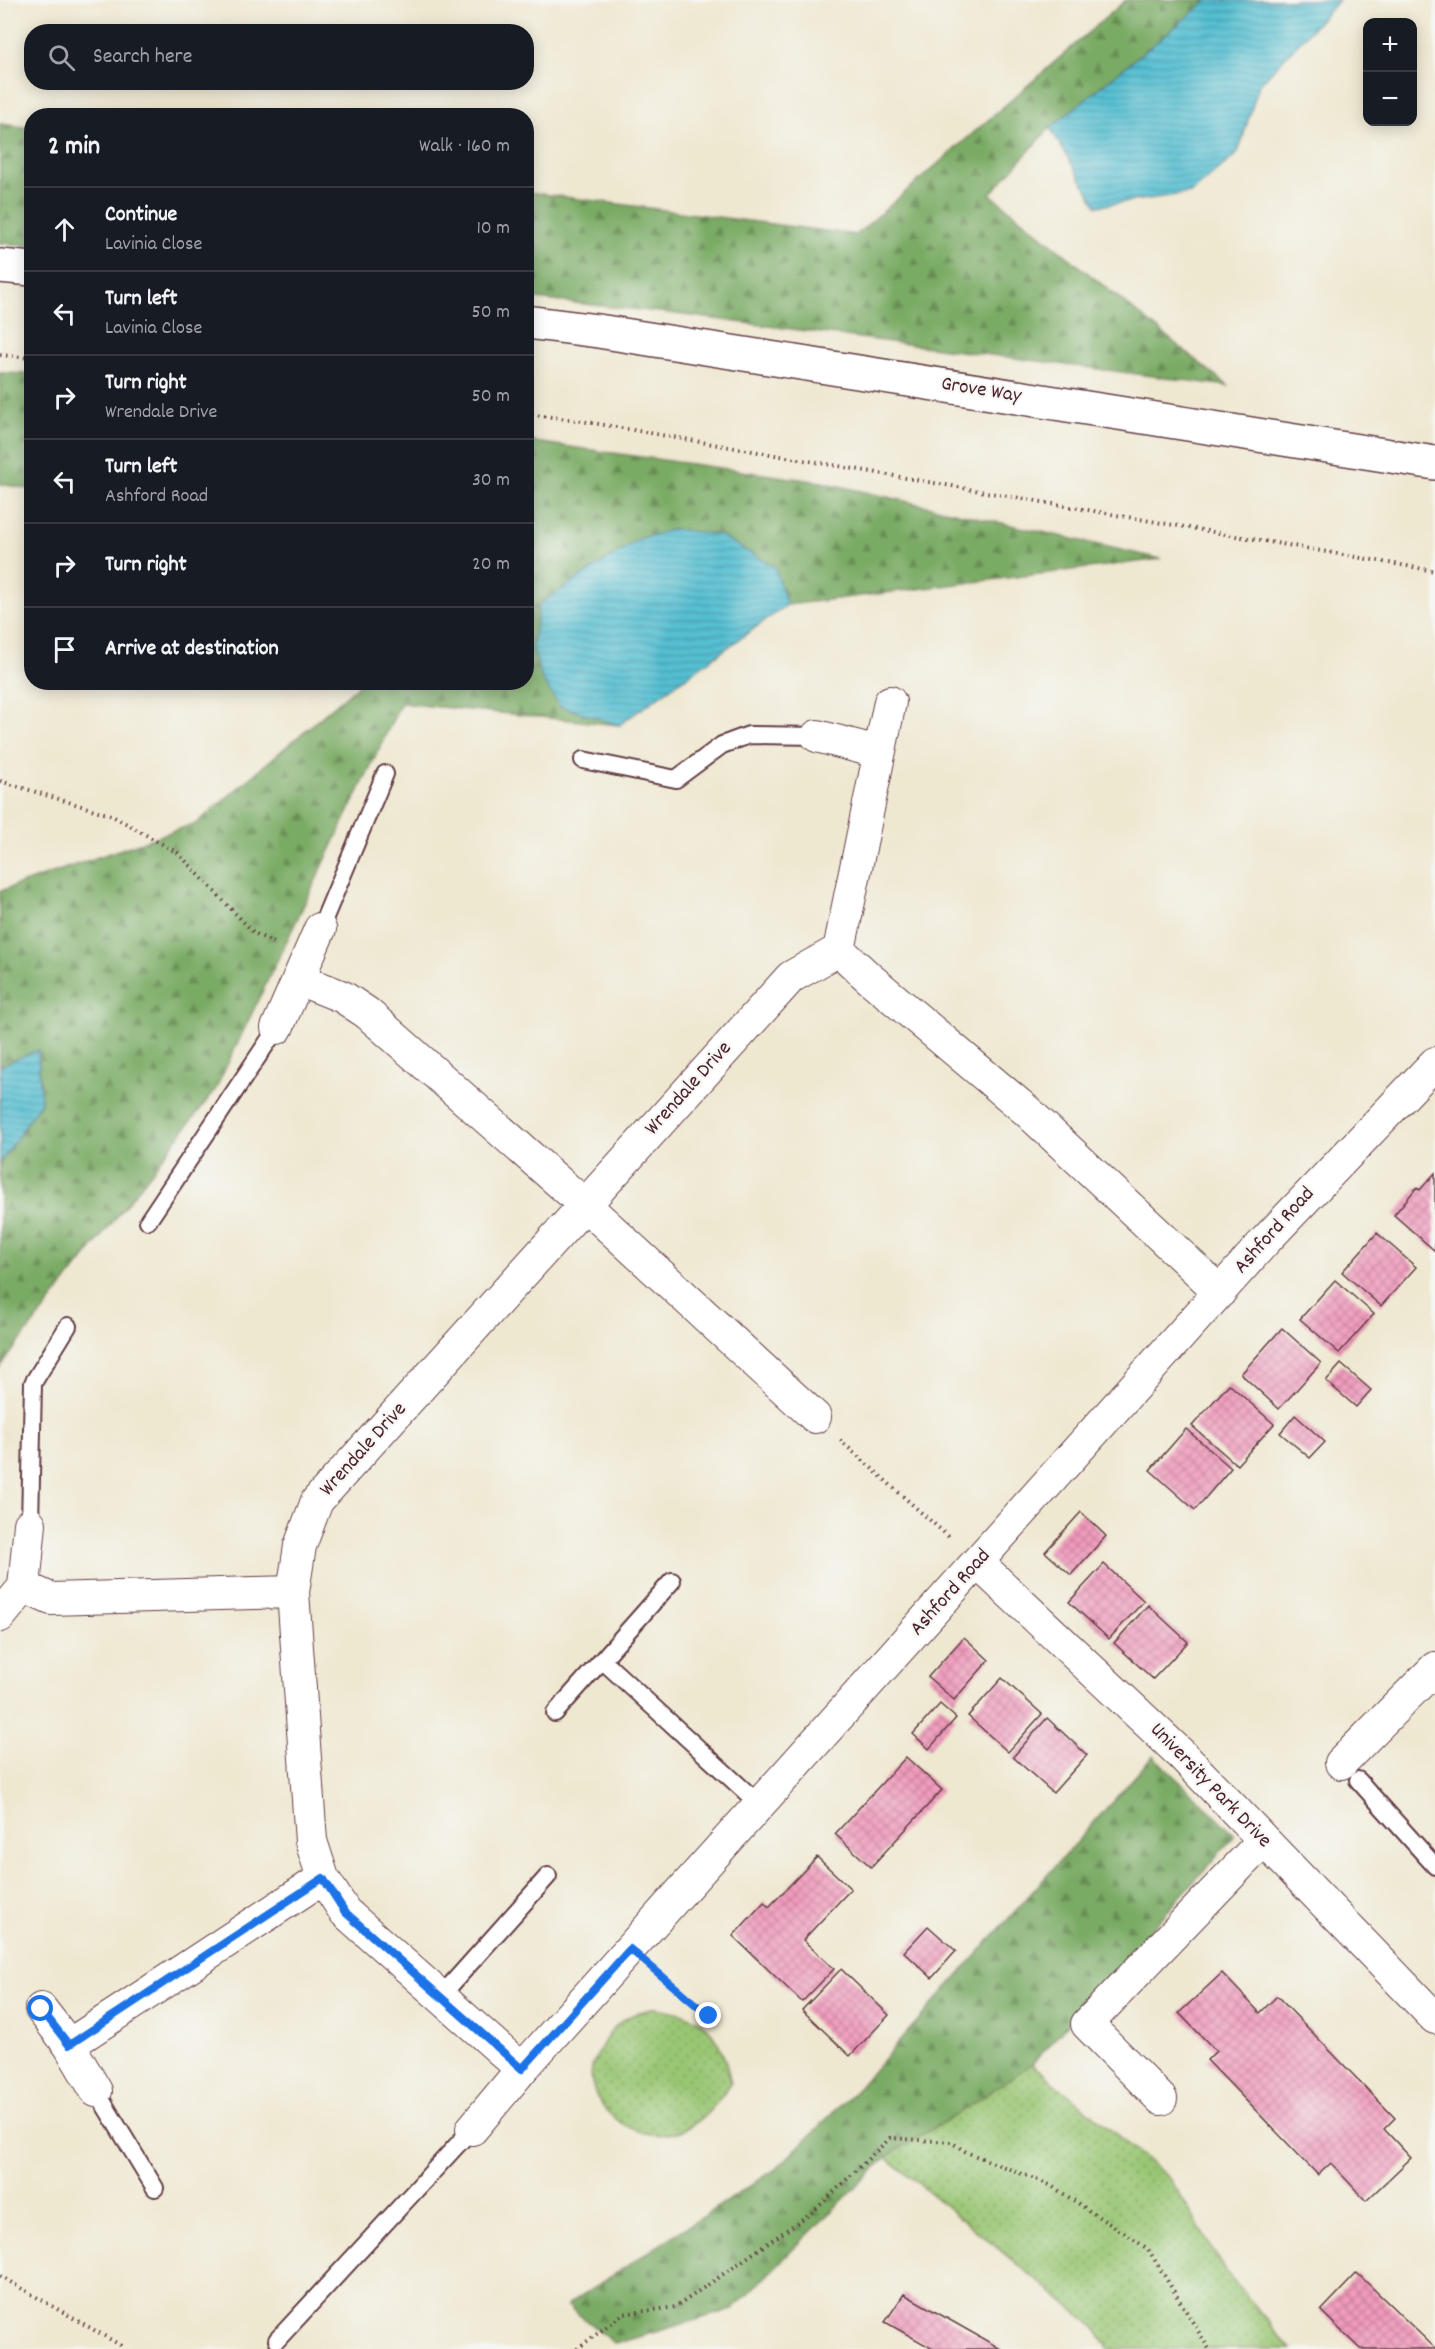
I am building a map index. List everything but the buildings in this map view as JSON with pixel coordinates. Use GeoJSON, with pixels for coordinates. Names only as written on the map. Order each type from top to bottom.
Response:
{"type":"FeatureCollection","features":[{"type":"Feature","properties":{"kind":"highway"},"geometry":{"type":"LineString","coordinates":[[0,266],[24,268]]}},
{"type":"Feature","properties":{"kind":"highway","name":"Grove Way"},"geometry":{"type":"LineString","coordinates":[[534,323],[609,332],[1435,463]]}},
{"type":"Feature","properties":{"kind":"street"},"geometry":{"type":"LineString","coordinates":[[890,702],[839,950],[1027,1111],[1220,1292]]}},
{"type":"Feature","properties":{"kind":"street"},"geometry":{"type":"LineString","coordinates":[[817,736],[878,753]]}},
{"type":"Feature","properties":{"kind":"street"},"geometry":{"type":"LineString","coordinates":[[277,1028],[320,928]]}},
{"type":"Feature","properties":{"kind":"street","name":"Wrendale Drive"},"geometry":{"type":"LineString","coordinates":[[522,2069],[345,1912],[323,1878],[311,1841],[293,1592],[300,1546],[317,1502],[791,977],[839,950]]}},
{"type":"Feature","properties":{"kind":"street"},"geometry":{"type":"LineString","coordinates":[[303,969],[367,1013],[585,1205],[815,1417]]}},
{"type":"Feature","properties":{"kind":"street","name":"Ashford Road"},"geometry":{"type":"LineString","coordinates":[[472,2129],[522,2069],[1274,1231],[1435,1063]]}},
{"type":"Feature","properties":{"kind":"street"},"geometry":{"type":"LineString","coordinates":[[0,1616],[24,1587],[30,1524]]}},
{"type":"Feature","properties":{"kind":"street","name":"University Park Drive"},"geometry":{"type":"LineString","coordinates":[[978,1563],[1181,1754],[1435,2018]]}},
{"type":"Feature","properties":{"kind":"street"},"geometry":{"type":"LineString","coordinates":[[24,1587],[51,1599],[293,1592]]}},
{"type":"Feature","properties":{"kind":"street"},"geometry":{"type":"LineString","coordinates":[[1342,1765],[1435,1668]]}},
{"type":"Feature","properties":{"kind":"street"},"geometry":{"type":"LineString","coordinates":[[1161,2099],[1088,2024],[1263,1841]]}},
{"type":"Feature","properties":{"kind":"street"},"geometry":{"type":"LineString","coordinates":[[69,2045],[323,1878]]}},
{"type":"Feature","properties":{"kind":"street"},"geometry":{"type":"LineString","coordinates":[[41,2009],[69,2045],[96,2091]]}},
{"type":"Feature","properties":{"kind":"lane"},"geometry":{"type":"LineString","coordinates":[[582,760],[676,779],[722,745],[749,735],[817,736]]}},
{"type":"Feature","properties":{"kind":"lane"},"geometry":{"type":"LineString","coordinates":[[320,928],[385,774]]}},
{"type":"Feature","properties":{"kind":"lane"},"geometry":{"type":"LineString","coordinates":[[147,1221],[277,1028]]}},
{"type":"Feature","properties":{"kind":"lane"},"geometry":{"type":"LineString","coordinates":[[30,1524],[33,1383],[68,1326]]}},
{"type":"Feature","properties":{"kind":"lane"},"geometry":{"type":"LineString","coordinates":[[555,1713],[672,1581]]}},
{"type":"Feature","properties":{"kind":"lane"},"geometry":{"type":"LineString","coordinates":[[602,1659],[760,1804]]}},
{"type":"Feature","properties":{"kind":"lane"},"geometry":{"type":"LineString","coordinates":[[1342,1765],[1435,1866]]}},
{"type":"Feature","properties":{"kind":"lane"},"geometry":{"type":"LineString","coordinates":[[440,1997],[548,1876]]}},
{"type":"Feature","properties":{"kind":"lane"},"geometry":{"type":"LineString","coordinates":[[96,2091],[155,2188]]}},
{"type":"Feature","properties":{"kind":"lane"},"geometry":{"type":"LineString","coordinates":[[277,2340],[472,2129]]}},
{"type":"Feature","properties":{"kind":"path"},"geometry":{"type":"LineString","coordinates":[[0,355],[24,357]]}},
{"type":"Feature","properties":{"kind":"path"},"geometry":{"type":"LineString","coordinates":[[534,415],[576,420],[1435,572]]}},
{"type":"Feature","properties":{"kind":"path"},"geometry":{"type":"LineString","coordinates":[[0,781],[111,815],[178,853],[254,933],[303,969]]}},
{"type":"Feature","properties":{"kind":"path"},"geometry":{"type":"LineString","coordinates":[[815,1417],[978,1563]]}},
{"type":"Feature","properties":{"kind":"path"},"geometry":{"type":"LineString","coordinates":[[630,1949],[709,2016],[703,2022]]}},
{"type":"Feature","properties":{"kind":"path"},"geometry":{"type":"LineString","coordinates":[[577,2349],[622,2314],[676,2307],[814,2211],[890,2139],[951,2142],[966,2152],[1050,2185],[1149,2249],[1209,2349]]}},
{"type":"Feature","properties":{"kind":"path"},"geometry":{"type":"LineString","coordinates":[[0,2276],[120,2345],[123,2349]]}},
{"type":"Feature","properties":{"kind":"green space"},"geometry":{"type":"Polygon","coordinates":[[[1126,0],[1208,0],[1050,128],[990,194],[1228,386],[669,313],[534,299],[534,193],[856,235],[1126,0]]]}},
{"type":"Feature","properties":{"kind":"green space"},"geometry":{"type":"Polygon","coordinates":[[[0,124],[24,127],[24,245],[0,243],[0,124]]]}},
{"type":"Feature","properties":{"kind":"green space"},"geometry":{"type":"Polygon","coordinates":[[[0,373],[24,374],[24,488],[0,484],[0,373]]]}},
{"type":"Feature","properties":{"kind":"green space"},"geometry":{"type":"Polygon","coordinates":[[[534,442],[821,482],[1161,559],[787,605],[674,529],[534,645],[534,442]]]}},
{"type":"Feature","properties":{"kind":"green space"},"geometry":{"type":"Polygon","coordinates":[[[534,647],[619,725],[401,703],[215,1090],[0,1367],[0,1163],[41,1102],[38,1050],[0,1066],[0,891],[197,823],[353,690],[534,690],[534,647]]]}},
{"type":"Feature","properties":{"kind":"green space"},"geometry":{"type":"Polygon","coordinates":[[[1153,1756],[1235,1835],[1032,2064],[954,2116],[886,2157],[733,2309],[615,2344],[567,2305],[776,2169],[858,2088],[1153,1756]]]}},
{"type":"Feature","properties":{"kind":"green space"},"geometry":{"type":"Polygon","coordinates":[[[655,2008],[688,2015],[709,2029],[722,2051],[731,2083],[701,2119],[677,2132],[662,2135],[632,2128],[618,2120],[606,2110],[597,2097],[592,2083],[594,2061],[614,2028],[631,2015],[655,2008]]]}},
{"type":"Feature","properties":{"kind":"green space"},"geometry":{"type":"Polygon","coordinates":[[[1032,2064],[1171,2180],[1227,2273],[1291,2349],[1109,2349],[1094,2327],[886,2157],[954,2116],[1032,2064]]]}},
{"type":"Feature","properties":{"kind":"water"},"geometry":{"type":"Polygon","coordinates":[[[1208,0],[1339,0],[1259,85],[1238,153],[1191,193],[1097,206],[1050,128],[1208,0]]]}},
{"type":"Feature","properties":{"kind":"water"},"geometry":{"type":"Polygon","coordinates":[[[674,529],[719,535],[775,567],[787,605],[619,725],[560,706],[542,680],[534,653],[534,634],[539,604],[639,539],[674,529]]]}},
{"type":"Feature","properties":{"kind":"water"},"geometry":{"type":"Polygon","coordinates":[[[38,1050],[41,1102],[0,1163],[0,1066],[38,1050]]]}},
{"type":"Feature","properties":{"kind":"route"},"geometry":{"type":"LineString","coordinates":[[41,2009],[69,2045],[323,1878],[345,1912],[522,2069],[630,1949],[709,2016]]}}]}
